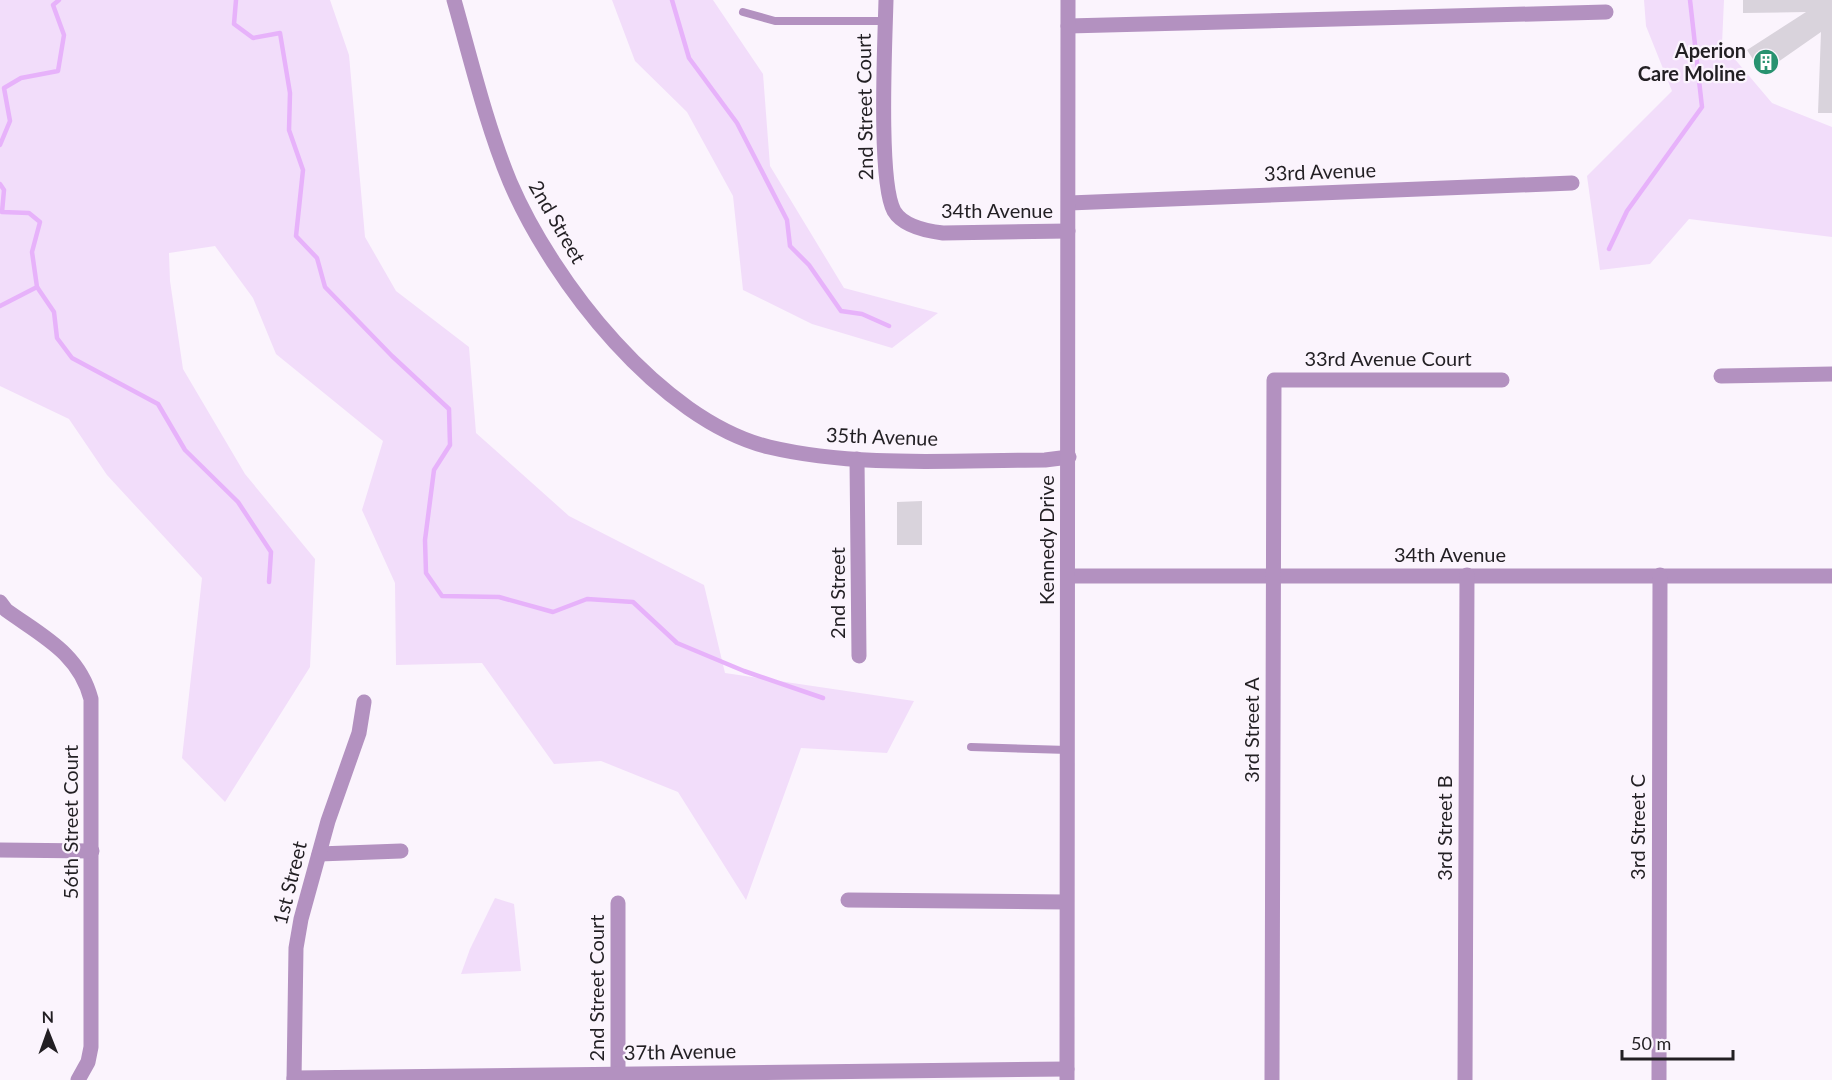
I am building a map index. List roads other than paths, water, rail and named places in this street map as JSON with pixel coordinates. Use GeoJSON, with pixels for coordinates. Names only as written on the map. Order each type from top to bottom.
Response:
{"type":"FeatureCollection","features":[{"type":"Feature","properties":{"kind":"street","name":"2nd Street"},"geometry":{"type":"LineString","coordinates":[[454,0],[495,142],[526,215],[573,290],[625,353],[643,372],[700,418]]}},
{"type":"Feature","properties":{"kind":"street","name":"2nd Street Court"},"geometry":{"type":"LineString","coordinates":[[886,0],[886,171],[887,192],[895,212]]}},
{"type":"Feature","properties":{"kind":"street","name":"Kennedy Drive"},"geometry":{"type":"LineString","coordinates":[[1067,1074],[1068,0]]}},
{"type":"Feature","properties":{"kind":"street"},"geometry":{"type":"LineString","coordinates":[[1068,26],[1606,12]]}},
{"type":"Feature","properties":{"kind":"street","name":"33rd Avenue"},"geometry":{"type":"LineString","coordinates":[[1069,203],[1572,183]]}},
{"type":"Feature","properties":{"kind":"street","name":"34th Avenue"},"geometry":{"type":"LineString","coordinates":[[895,212],[912,225],[942,234],[1068,231]]}},
{"type":"Feature","properties":{"kind":"street"},"geometry":{"type":"LineString","coordinates":[[1721,376],[1832,374]]}},
{"type":"Feature","properties":{"kind":"street","name":"33rd Avenue Court"},"geometry":{"type":"LineString","coordinates":[[1274,380],[1502,380]]}},
{"type":"Feature","properties":{"kind":"street","name":"3rd Street A"},"geometry":{"type":"LineString","coordinates":[[1272,1080],[1274,380]]}},
{"type":"Feature","properties":{"kind":"street","name":"35th Avenue"},"geometry":{"type":"LineString","coordinates":[[700,418],[726,431],[769,447],[799,453],[857,459],[1045,460],[1069,457]]}},
{"type":"Feature","properties":{"kind":"street","name":"2nd Street"},"geometry":{"type":"LineString","coordinates":[[857,459],[859,656]]}},
{"type":"Feature","properties":{"kind":"street","name":"3rd Street B"},"geometry":{"type":"LineString","coordinates":[[1465,1080],[1467,575]]}},
{"type":"Feature","properties":{"kind":"street","name":"3rd Street C"},"geometry":{"type":"LineString","coordinates":[[1659,1080],[1660,575]]}},
{"type":"Feature","properties":{"kind":"street","name":"34th Avenue"},"geometry":{"type":"LineString","coordinates":[[1068,576],[1832,576]]}},
{"type":"Feature","properties":{"kind":"street","name":"56th Street Court"},"geometry":{"type":"LineString","coordinates":[[0,603],[6,610],[70,657],[86,682],[93,717],[91,1047],[88,1062],[78,1080]]}},
{"type":"Feature","properties":{"kind":"street","name":"1st Street"},"geometry":{"type":"LineString","coordinates":[[294,1079],[296,948],[319,854],[359,734],[364,702]]}},
{"type":"Feature","properties":{"kind":"street"},"geometry":{"type":"LineString","coordinates":[[0,850],[92,851]]}},
{"type":"Feature","properties":{"kind":"street"},"geometry":{"type":"LineString","coordinates":[[319,854],[401,851]]}},
{"type":"Feature","properties":{"kind":"street"},"geometry":{"type":"LineString","coordinates":[[848,900],[1066,902]]}},
{"type":"Feature","properties":{"kind":"street","name":"2nd Street Court"},"geometry":{"type":"LineString","coordinates":[[618,903],[618,1074]]}},
{"type":"Feature","properties":{"kind":"street","name":"37th Avenue"},"geometry":{"type":"LineString","coordinates":[[294,1079],[618,1074],[1067,1074]]}},
{"type":"Feature","properties":{"kind":"lane"},"geometry":{"type":"LineString","coordinates":[[743,12],[775,21],[885,21]]}},
{"type":"Feature","properties":{"kind":"lane"},"geometry":{"type":"LineString","coordinates":[[971,747],[1068,750]]}},
{"type":"Feature","properties":{"kind":"waterway"},"geometry":{"type":"LineString","coordinates":[[0,145],[10,121],[4,88],[21,78],[58,71],[64,35],[53,5],[59,0]]}},
{"type":"Feature","properties":{"kind":"waterway"},"geometry":{"type":"LineString","coordinates":[[236,0],[234,24],[253,38],[280,33],[290,93],[289,130],[303,170],[296,236],[317,258],[325,287],[392,356],[449,409],[450,445],[434,470],[425,540],[426,573],[442,596],[499,597],[553,612],[587,599],[633,602],[677,643],[744,671],[823,698]]}},
{"type":"Feature","properties":{"kind":"waterway"},"geometry":{"type":"LineString","coordinates":[[672,0],[689,58],[737,123],[787,220],[790,246],[809,265],[841,311],[862,314],[889,326]]}},
{"type":"Feature","properties":{"kind":"waterway"},"geometry":{"type":"LineString","coordinates":[[1609,249],[1627,211],[1702,107],[1690,0]]}},
{"type":"Feature","properties":{"kind":"waterway"},"geometry":{"type":"LineString","coordinates":[[0,184],[4,190],[2,212],[29,213],[40,222],[32,252],[37,287],[0,306]]}},
{"type":"Feature","properties":{"kind":"waterway"},"geometry":{"type":"LineString","coordinates":[[37,287],[54,312],[57,338],[72,358],[158,404],[185,450],[238,502],[271,552],[269,582]]}},
{"type":"Feature","properties":{"kind":"place","name":"Aperion Care Moline"},"geometry":{"type":"Point","coordinates":[1766,62]}}]}
